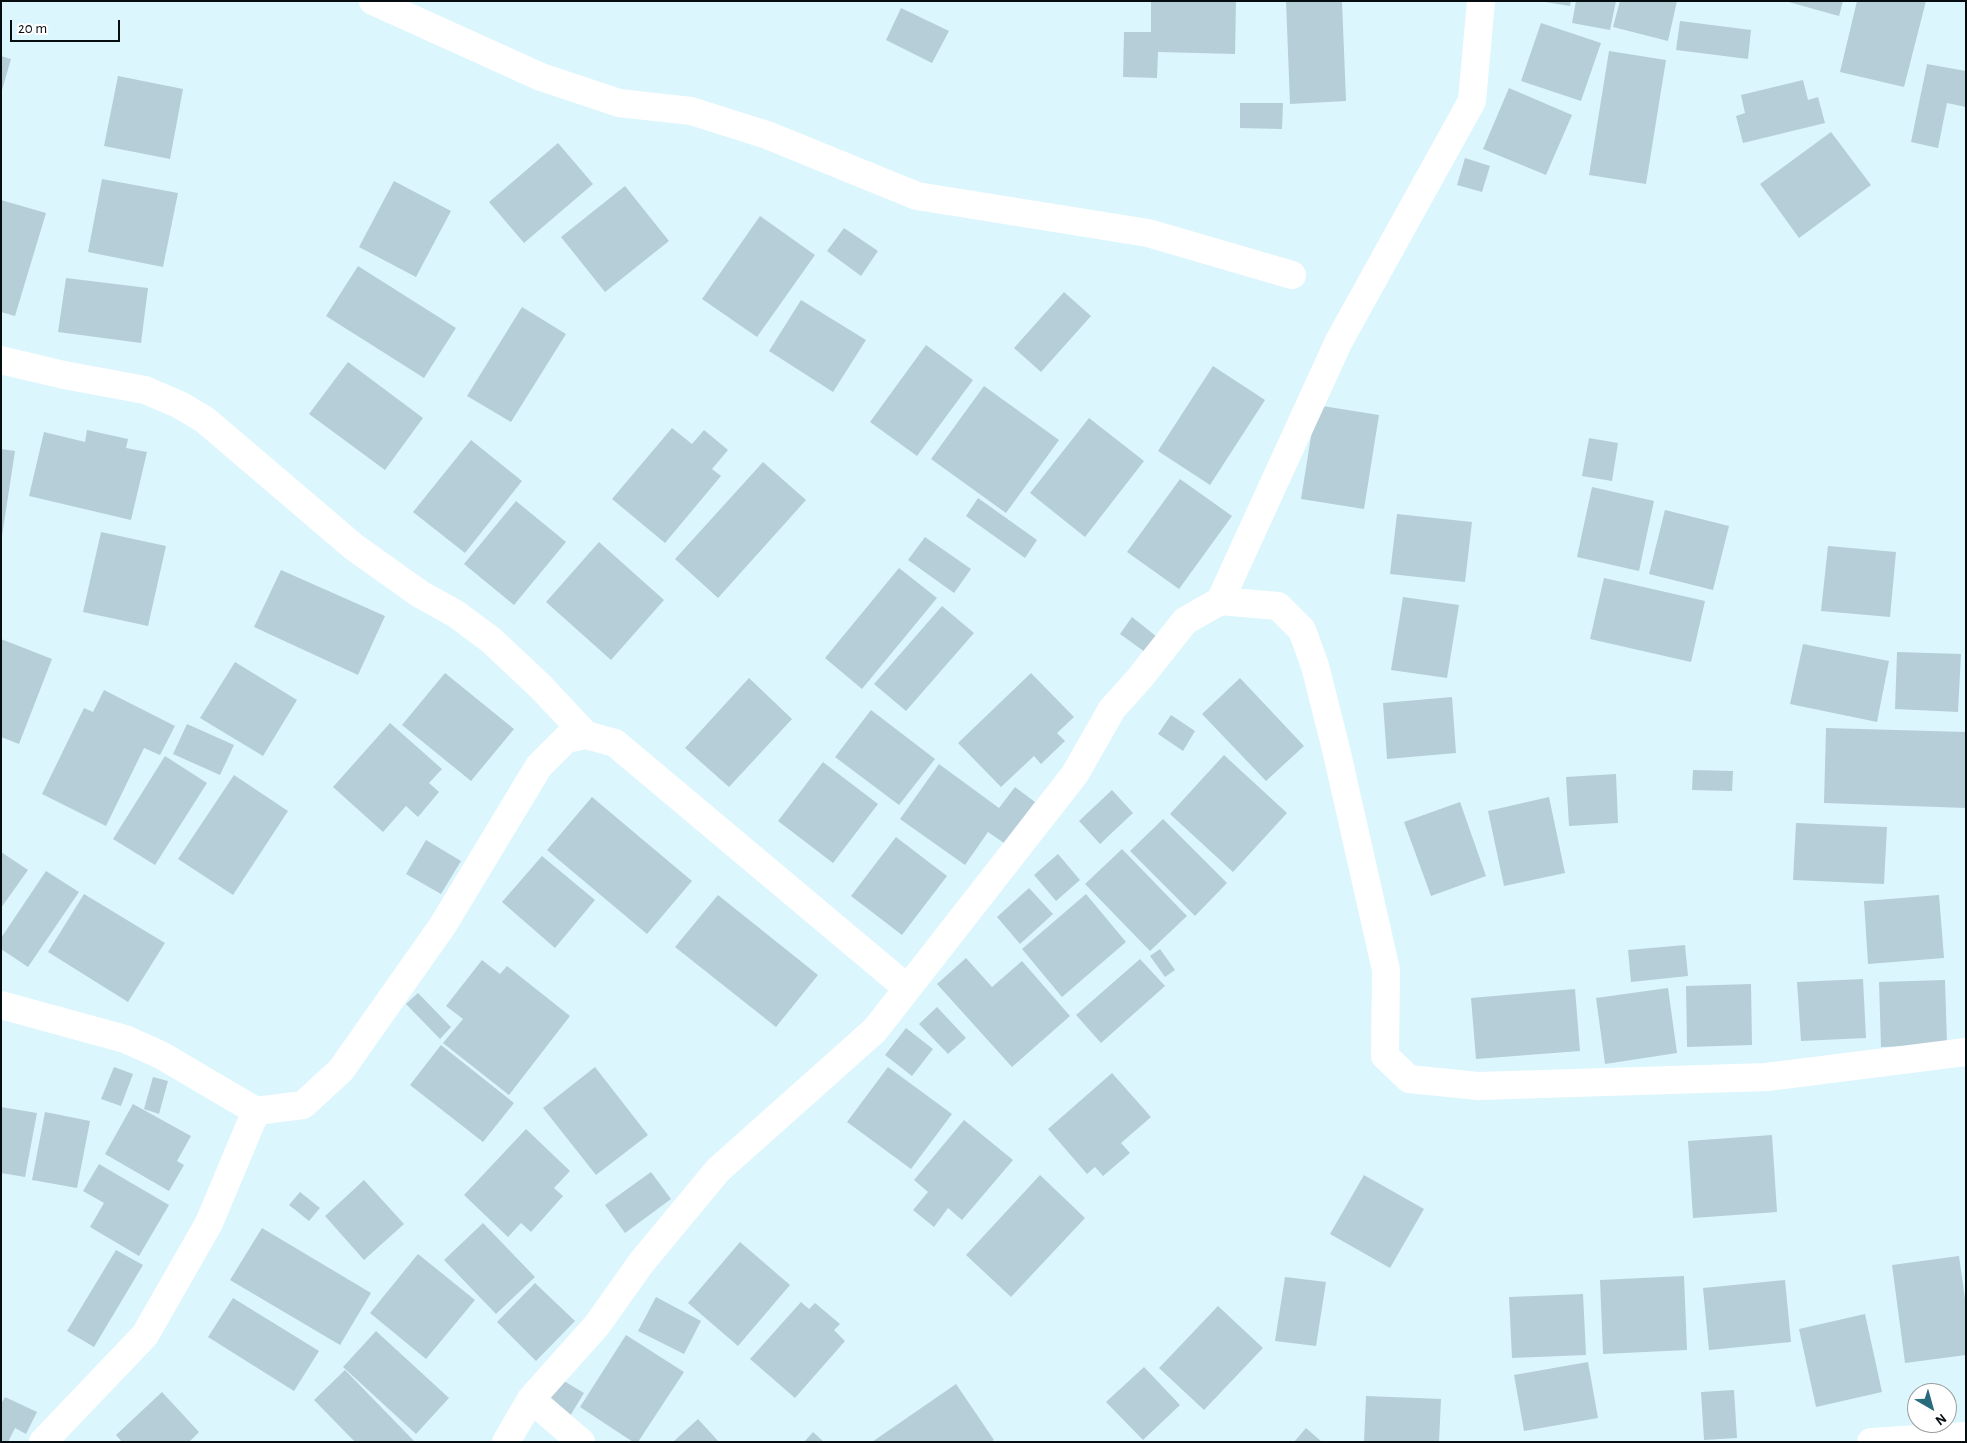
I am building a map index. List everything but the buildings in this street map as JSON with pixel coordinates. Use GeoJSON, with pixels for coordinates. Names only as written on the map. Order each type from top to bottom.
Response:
{"type":"FeatureCollection","features":[{"type":"Feature","properties":{"kind":"street"},"geometry":{"type":"LineString","coordinates":[[373,1],[541,78],[618,103],[691,112],[767,135],[918,196],[1148,233],[1292,275]]}},
{"type":"Feature","properties":{"kind":"street"},"geometry":{"type":"LineString","coordinates":[[1220,602],[1339,341],[1472,101],[1481,1]]}},
{"type":"Feature","properties":{"kind":"street"},"geometry":{"type":"LineString","coordinates":[[1,360],[64,375],[145,390],[180,405],[205,420],[354,547],[420,594],[456,614],[491,640],[541,687],[586,735]]}},
{"type":"Feature","properties":{"kind":"street"},"geometry":{"type":"LineString","coordinates":[[506,1442],[531,1399],[597,1325],[641,1263],[718,1170],[874,1030],[1075,774],[1112,709],[1139,679],[1185,621],[1220,602],[1278,606],[1302,630],[1315,666],[1336,749],[1386,970],[1385,1056],[1409,1079],[1478,1086],[1767,1077],[1966,1052]]}},
{"type":"Feature","properties":{"kind":"street"},"geometry":{"type":"LineString","coordinates":[[1,1005],[125,1039],[161,1055],[256,1111],[303,1105],[341,1070],[443,925],[539,766],[566,739],[586,735],[615,743],[907,988]]}},
{"type":"Feature","properties":{"kind":"street"},"geometry":{"type":"LineString","coordinates":[[43,1442],[145,1335],[209,1223],[256,1111]]}},
{"type":"Feature","properties":{"kind":"street"},"geometry":{"type":"LineString","coordinates":[[531,1399],[581,1442]]}},
{"type":"Feature","properties":{"kind":"street"},"geometry":{"type":"LineString","coordinates":[[1871,1442],[1966,1436]]}}]}
